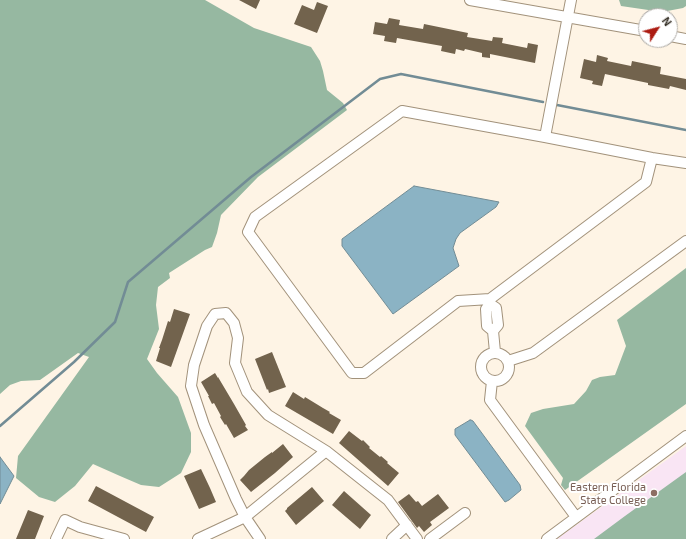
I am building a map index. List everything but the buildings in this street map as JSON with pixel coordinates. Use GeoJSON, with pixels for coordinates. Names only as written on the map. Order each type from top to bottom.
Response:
{"type":"FeatureCollection","features":[{"type":"Feature","properties":{"kind":"street"},"geometry":{"type":"LineString","coordinates":[[470,0],[638,30]]}},
{"type":"Feature","properties":{"kind":"street"},"geometry":{"type":"LineString","coordinates":[[545,137],[571,0]]}},
{"type":"Feature","properties":{"kind":"street"},"geometry":{"type":"LineString","coordinates":[[652,158],[646,182],[490,301],[458,301],[364,373],[352,373],[248,232],[255,217],[402,111],[652,158],[686,163]]}},
{"type":"Feature","properties":{"kind":"street"},"geometry":{"type":"LineString","coordinates":[[508,361],[533,353],[686,241]]}},
{"type":"Feature","properties":{"kind":"street"},"geometry":{"type":"LineString","coordinates":[[490,301],[496,308],[498,325],[493,331],[495,352]]}},
{"type":"Feature","properties":{"kind":"street"},"geometry":{"type":"LineString","coordinates":[[260,539],[245,517],[236,499],[204,425],[191,386],[194,365],[207,326],[215,314],[226,312],[234,323],[238,338],[235,363],[247,392],[268,415],[326,451],[388,500],[418,539]]}},
{"type":"Feature","properties":{"kind":"street"},"geometry":{"type":"LineString","coordinates":[[490,353],[500,353],[504,355],[508,361],[510,367],[509,372],[507,376],[499,381],[492,381],[485,377],[482,373],[481,364],[483,359],[490,353]]}},
{"type":"Feature","properties":{"kind":"street"},"geometry":{"type":"LineString","coordinates":[[492,381],[490,400],[576,517]]}},
{"type":"Feature","properties":{"kind":"street"},"geometry":{"type":"LineString","coordinates":[[547,539],[686,436]]}},
{"type":"Feature","properties":{"kind":"street"},"geometry":{"type":"LineString","coordinates":[[198,539],[245,517],[326,451]]}},
{"type":"Feature","properties":{"kind":"street"},"geometry":{"type":"LineString","coordinates":[[430,539],[465,513]]}},
{"type":"Feature","properties":{"kind":"street"},"geometry":{"type":"LineString","coordinates":[[56,539],[65,520],[80,527],[124,539]]}},
{"type":"Feature","properties":{"kind":"street"},"geometry":{"type":"LineString","coordinates":[[392,539],[407,525]]}},
{"type":"Feature","properties":{"kind":"shaded area","name":"Eastern Florida State College"},"geometry":{"type":"Polygon","coordinates":[[[686,446],[686,539],[557,539],[686,446]]]}},
{"type":"Feature","properties":{"kind":"green space"},"geometry":{"type":"Polygon","coordinates":[[[0,0],[205,0],[254,28],[311,47],[320,61],[327,90],[343,103],[347,110],[258,177],[221,215],[212,247],[169,273],[170,278],[158,287],[156,305],[159,329],[147,359],[178,397],[191,433],[191,452],[181,473],[159,487],[141,485],[93,464],[75,486],[55,502],[39,497],[16,478],[18,456],[89,357],[78,353],[40,380],[21,381],[10,385],[0,394],[0,0]]]}},
{"type":"Feature","properties":{"kind":"green space"},"geometry":{"type":"Polygon","coordinates":[[[619,0],[686,0],[686,6],[678,9],[638,8],[621,6],[619,0]]]}},
{"type":"Feature","properties":{"kind":"green space"},"geometry":{"type":"Polygon","coordinates":[[[686,268],[686,404],[565,490],[561,485],[563,478],[525,426],[531,413],[543,409],[574,404],[586,391],[592,380],[600,377],[615,375],[626,346],[617,320],[686,268]]]}},
{"type":"Feature","properties":{"kind":"green space"},"geometry":{"type":"Polygon","coordinates":[[[686,472],[686,539],[594,539],[625,516],[686,472]]]}},
{"type":"Feature","properties":{"kind":"water"},"geometry":{"type":"Polygon","coordinates":[[[414,186],[499,202],[496,207],[460,233],[456,239],[453,248],[459,266],[393,314],[342,246],[342,239],[414,186]]]}},
{"type":"Feature","properties":{"kind":"water"},"geometry":{"type":"Polygon","coordinates":[[[470,420],[473,421],[520,485],[521,490],[505,502],[455,435],[455,429],[470,420]]]}},
{"type":"Feature","properties":{"kind":"water"},"geometry":{"type":"Polygon","coordinates":[[[0,457],[14,476],[0,504],[0,457]]]}},
{"type":"Feature","properties":{"kind":"waterway"},"geometry":{"type":"LineString","coordinates":[[0,426],[74,362],[115,322],[128,282],[251,177],[380,79],[401,74],[543,102]]}},
{"type":"Feature","properties":{"kind":"waterway"},"geometry":{"type":"LineString","coordinates":[[557,105],[686,130]]}},
{"type":"Feature","properties":{"kind":"place","name":"Eastern Florida State College"},"geometry":{"type":"Point","coordinates":[654,493]}}]}
